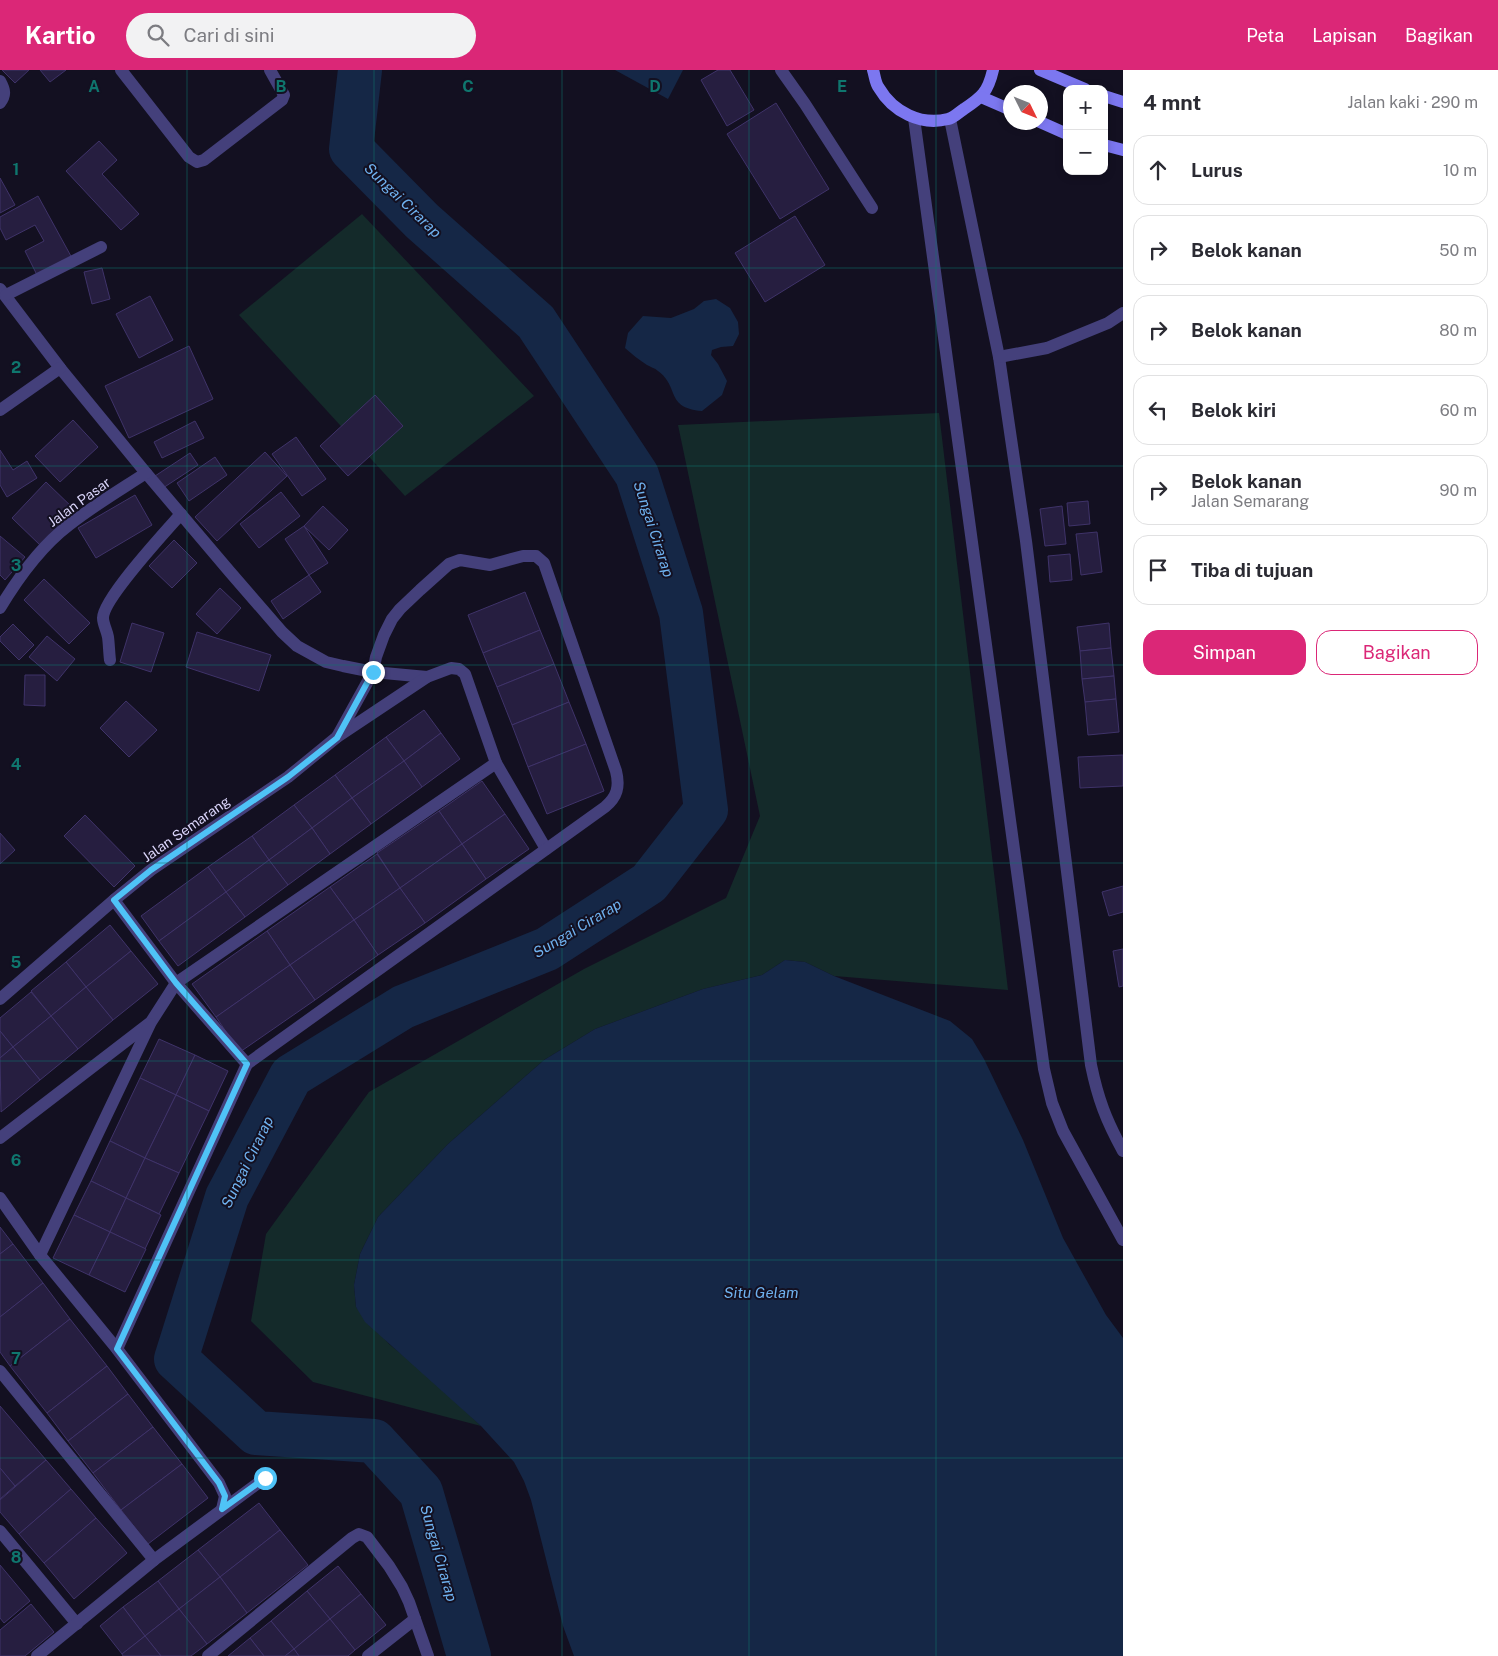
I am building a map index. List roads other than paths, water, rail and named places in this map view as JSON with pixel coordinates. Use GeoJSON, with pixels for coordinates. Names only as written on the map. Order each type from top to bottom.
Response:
{"type":"FeatureCollection","features":[{"type":"Feature","properties":{"kind":"street"},"geometry":{"type":"LineString","coordinates":[[121,70],[189,157],[197,162],[204,160],[282,100],[283,90],[270,70]]}},
{"type":"Feature","properties":{"kind":"street"},"geometry":{"type":"LineString","coordinates":[[781,70],[872,208]]}},
{"type":"Feature","properties":{"kind":"street"},"geometry":{"type":"LineString","coordinates":[[873,70],[878,87],[892,106],[914,118],[932,121],[950,119],[981,97],[990,82],[993,70]]}},
{"type":"Feature","properties":{"kind":"street"},"geometry":{"type":"LineString","coordinates":[[1040,70],[1076,85]]}},
{"type":"Feature","properties":{"kind":"street"},"geometry":{"type":"LineString","coordinates":[[0,82],[5,91],[5,96],[0,103]]}},
{"type":"Feature","properties":{"kind":"street"},"geometry":{"type":"LineString","coordinates":[[981,97],[1003,107]]}},
{"type":"Feature","properties":{"kind":"street"},"geometry":{"type":"LineString","coordinates":[[1108,97],[1123,102]]}},
{"type":"Feature","properties":{"kind":"street"},"geometry":{"type":"LineString","coordinates":[[914,118],[1044,1068],[1052,1103],[1063,1132],[1123,1240]]}},
{"type":"Feature","properties":{"kind":"street"},"geometry":{"type":"LineString","coordinates":[[950,119],[999,357],[1026,542],[1091,1065],[1097,1092],[1107,1121],[1123,1151]]}},
{"type":"Feature","properties":{"kind":"street"},"geometry":{"type":"LineString","coordinates":[[1048,126],[1063,132]]}},
{"type":"Feature","properties":{"kind":"street"},"geometry":{"type":"LineString","coordinates":[[1108,146],[1123,150]]}},
{"type":"Feature","properties":{"kind":"street"},"geometry":{"type":"LineString","coordinates":[[101,247],[3,292],[60,368],[146,473],[282,632],[297,646],[326,662],[373,672],[427,677]]}},
{"type":"Feature","properties":{"kind":"street"},"geometry":{"type":"LineString","coordinates":[[999,357],[1047,348],[1108,323],[1123,313]]}},
{"type":"Feature","properties":{"kind":"street"},"geometry":{"type":"LineString","coordinates":[[0,410],[60,368]]}},
{"type":"Feature","properties":{"kind":"street","name":"Jalan Pasar"},"geometry":{"type":"LineString","coordinates":[[0,608],[29,566],[68,525],[146,473]]}},
{"type":"Feature","properties":{"kind":"street"},"geometry":{"type":"LineString","coordinates":[[110,660],[108,637],[103,618],[107,606],[151,548],[181,514]]}},
{"type":"Feature","properties":{"kind":"street","name":"Jalan Semarang"},"geometry":{"type":"LineString","coordinates":[[0,999],[151,870],[288,777],[337,738],[373,672],[381,642],[392,619],[400,609],[449,564],[460,560],[490,565],[523,556],[536,556],[544,563],[618,778],[617,792],[610,803],[247,1064]]}},
{"type":"Feature","properties":{"kind":"street"},"geometry":{"type":"LineString","coordinates":[[337,738],[427,677],[451,668],[459,669],[465,674],[496,763],[546,849]]}},
{"type":"Feature","properties":{"kind":"street"},"geometry":{"type":"LineString","coordinates":[[40,1255],[151,1022],[176,983],[496,763]]}},
{"type":"Feature","properties":{"kind":"street"},"geometry":{"type":"LineString","coordinates":[[114,900],[176,983],[247,1064],[117,1349]]}},
{"type":"Feature","properties":{"kind":"street"},"geometry":{"type":"LineString","coordinates":[[0,1138],[151,1022]]}},
{"type":"Feature","properties":{"kind":"street"},"geometry":{"type":"LineString","coordinates":[[0,1198],[40,1255],[117,1349],[219,1483],[225,1496],[222,1509]]}},
{"type":"Feature","properties":{"kind":"street"},"geometry":{"type":"LineString","coordinates":[[0,1371],[154,1560]]}},
{"type":"Feature","properties":{"kind":"street"},"geometry":{"type":"LineString","coordinates":[[37,1656],[154,1560],[265,1478]]}},
{"type":"Feature","properties":{"kind":"street"},"geometry":{"type":"LineString","coordinates":[[0,1531],[77,1624]]}},
{"type":"Feature","properties":{"kind":"street"},"geometry":{"type":"LineString","coordinates":[[208,1656],[359,1534],[367,1537],[402,1587],[428,1656]]}},
{"type":"Feature","properties":{"kind":"street"},"geometry":{"type":"LineString","coordinates":[[368,1656],[415,1619]]}},
{"type":"Feature","properties":{"kind":"water"},"geometry":{"type":"Polygon","coordinates":[[[615,70],[683,70],[668,99],[615,70]]]}},
{"type":"Feature","properties":{"kind":"water"},"geometry":{"type":"Polygon","coordinates":[[[716,299],[730,308],[738,322],[739,334],[733,346],[712,350],[711,355],[727,381],[722,395],[702,411],[690,409],[683,406],[674,396],[665,377],[625,348],[628,333],[643,316],[671,318],[694,309],[704,301],[716,299]]]}},
{"type":"Feature","properties":{"kind":"water","name":"Situ Gelam"},"geometry":{"type":"Polygon","coordinates":[[[785,960],[805,962],[834,976],[950,1021],[972,1039],[984,1059],[1023,1140],[1063,1238],[1106,1315],[1123,1338],[1123,1656],[574,1656],[563,1626],[531,1500],[514,1462],[481,1426],[365,1322],[356,1307],[354,1285],[360,1254],[378,1217],[448,1144],[544,1060],[595,1029],[703,989],[762,975],[785,960]]]}},
{"type":"Feature","properties":{"kind":"waterway","name":"Sungai Cirarap"},"geometry":{"type":"LineString","coordinates":[[360,70],[351,149],[422,221],[536,322],[637,475],[681,613],[706,810],[649,883],[547,949],[403,1007],[291,1076],[227,1197],[176,1359],[256,1433],[374,1441],[421,1492],[469,1656]]}}]}
